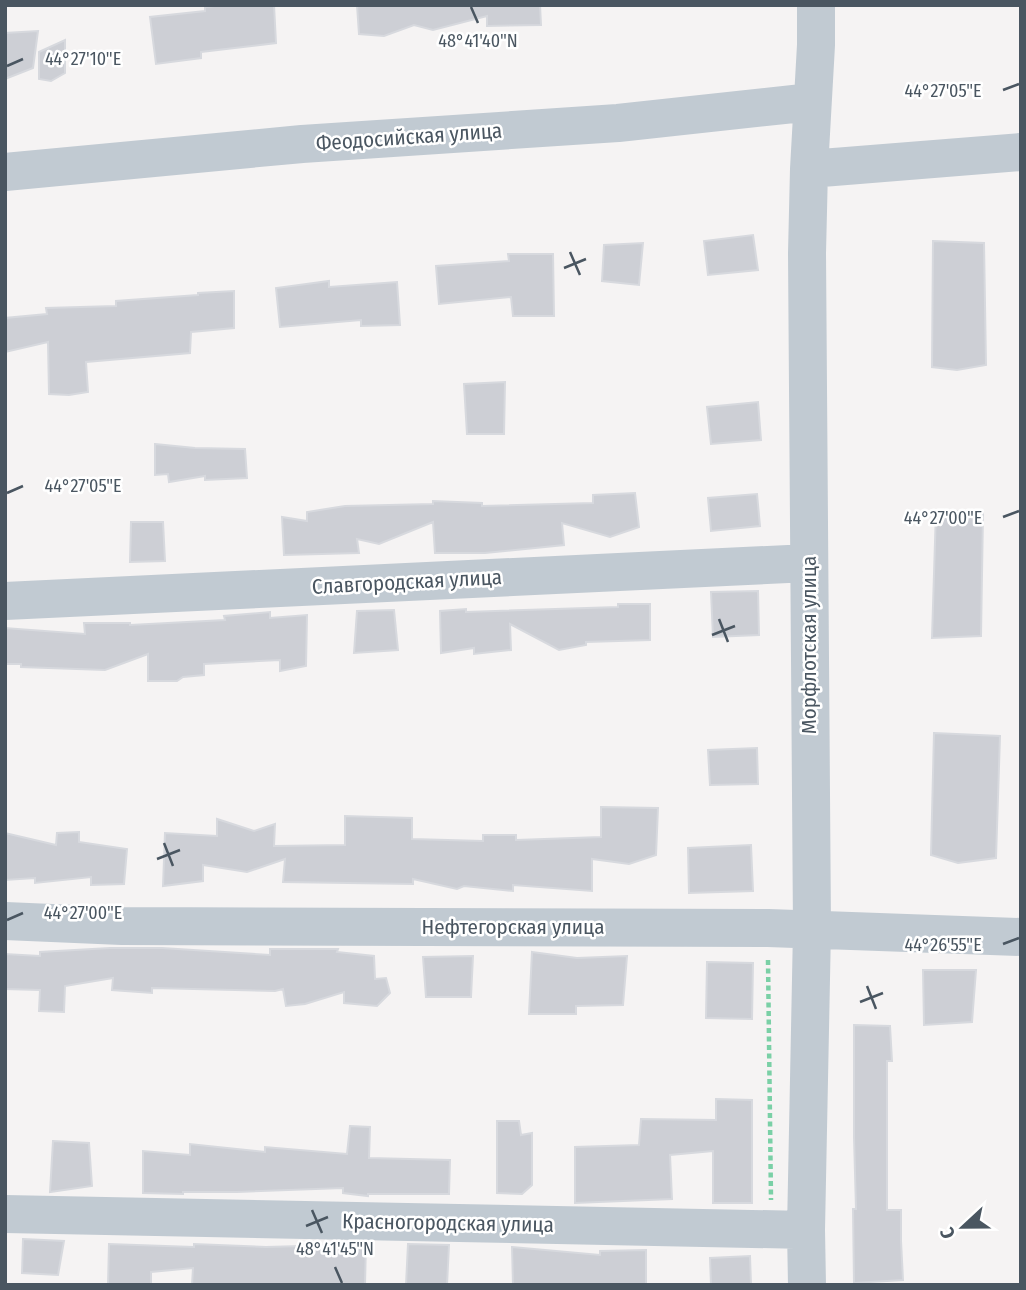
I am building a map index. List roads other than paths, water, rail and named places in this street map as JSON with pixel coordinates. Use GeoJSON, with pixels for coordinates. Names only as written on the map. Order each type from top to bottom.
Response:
{"type":"FeatureCollection","features":[{"type":"Feature","properties":{"kind":"street","name":"Морфлотская улица"},"geometry":{"type":"LineString","coordinates":[[807,1285],[789,1230],[811,929],[807,253],[816,5]]}},
{"type":"Feature","properties":{"kind":"street","name":"Феодосийская улица"},"geometry":{"type":"LineString","coordinates":[[5,172],[302,144],[618,123],[812,102]]}},
{"type":"Feature","properties":{"kind":"street"},"geometry":{"type":"LineString","coordinates":[[808,169],[1021,152]]}},
{"type":"Feature","properties":{"kind":"street","name":"Славгородская улица"},"geometry":{"type":"LineString","coordinates":[[5,601],[808,563]]}},
{"type":"Feature","properties":{"kind":"street","name":"Нефтегорская улица"},"geometry":{"type":"LineString","coordinates":[[5,921],[122,926],[768,928],[1021,937]]}},
{"type":"Feature","properties":{"kind":"street","name":"Красногородская улица"},"geometry":{"type":"LineString","coordinates":[[5,1214],[789,1230]]}}]}
